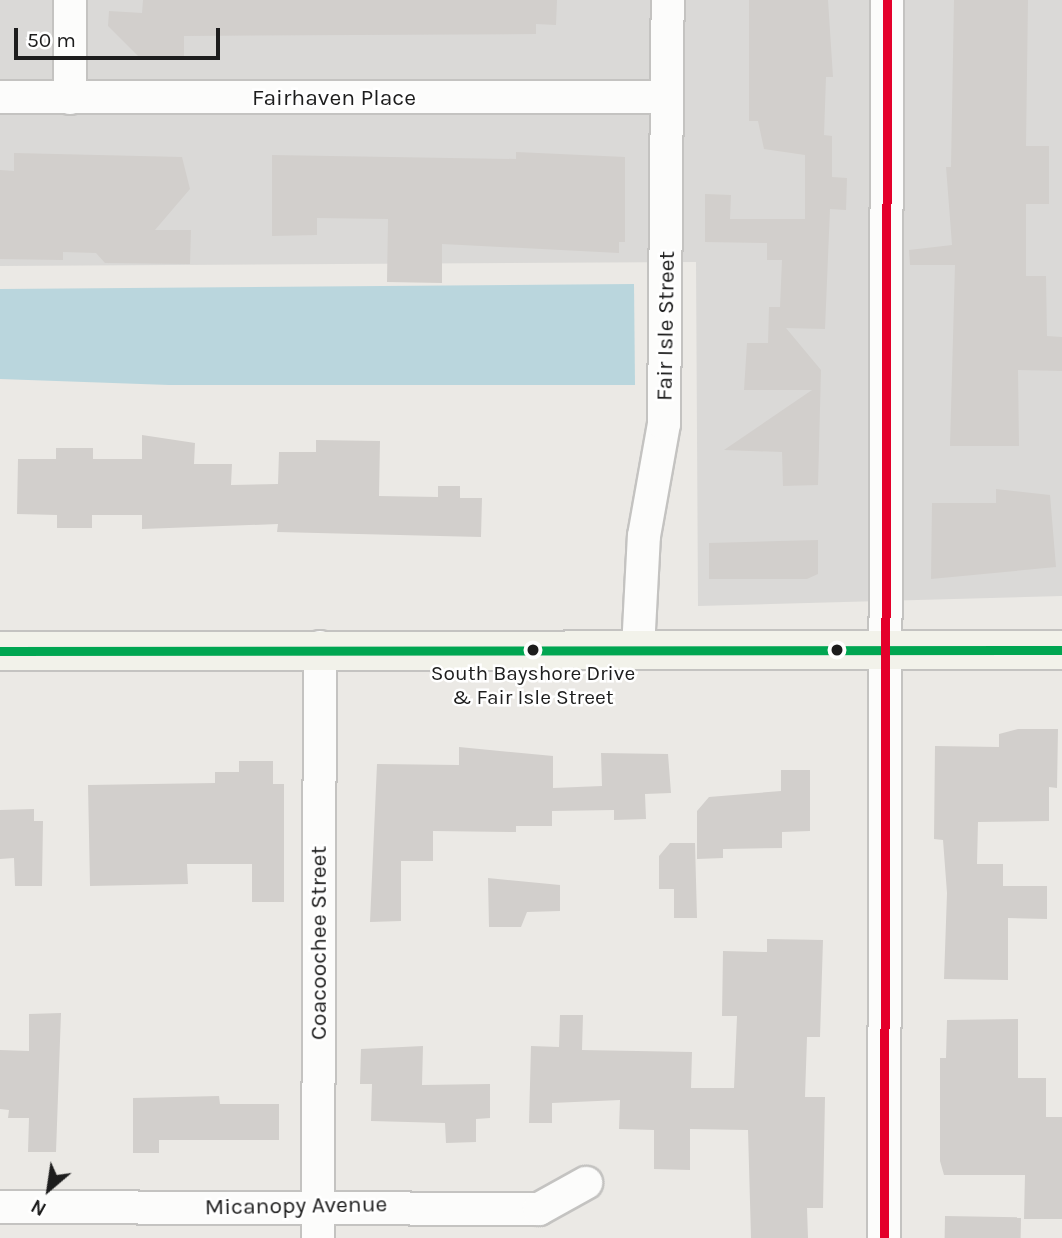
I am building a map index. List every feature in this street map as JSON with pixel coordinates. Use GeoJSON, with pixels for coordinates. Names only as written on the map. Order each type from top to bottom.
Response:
{"type":"FeatureCollection","features":[{"type":"Feature","properties":{"kind":"main road"},"geometry":{"type":"LineString","coordinates":[[0,651],[320,647],[1062,650]]}},
{"type":"Feature","properties":{"kind":"street"},"geometry":{"type":"LineString","coordinates":[[70,0],[70,98]]}},
{"type":"Feature","properties":{"kind":"street","name":"Fair Isle Street"},"geometry":{"type":"LineString","coordinates":[[638,649],[642,553],[664,424],[668,0]]}},
{"type":"Feature","properties":{"kind":"street"},"geometry":{"type":"LineString","coordinates":[[884,1238],[887,0]]}},
{"type":"Feature","properties":{"kind":"street","name":"Fairhaven Place"},"geometry":{"type":"LineString","coordinates":[[0,97],[667,97]]}},
{"type":"Feature","properties":{"kind":"street","name":"Coacoochee Street"},"geometry":{"type":"LineString","coordinates":[[318,1238],[320,647]]}},
{"type":"Feature","properties":{"kind":"street","name":"Micanopy Avenue"},"geometry":{"type":"LineString","coordinates":[[0,1207],[318,1206],[539,1209],[586,1184]]}},
{"type":"Feature","properties":{"kind":"shaded area"},"geometry":{"type":"Polygon","coordinates":[[[0,0],[1062,0],[1062,596],[698,606],[696,262],[0,266],[0,0]]]}},
{"type":"Feature","properties":{"kind":"water"},"geometry":{"type":"Polygon","coordinates":[[[634,284],[635,385],[169,385],[0,379],[0,289],[634,284]]]}},
{"type":"Feature","properties":{"kind":"building"},"geometry":{"type":"Polygon","coordinates":[[[143,0],[557,0],[556,25],[536,24],[536,34],[184,36],[184,57],[138,56],[108,26],[109,11],[142,13],[143,0]]]}},
{"type":"Feature","properties":{"kind":"building"},"geometry":{"type":"Polygon","coordinates":[[[749,0],[828,0],[833,77],[826,77],[824,135],[832,136],[832,177],[847,178],[846,210],[830,209],[825,329],[786,328],[821,370],[818,485],[783,486],[782,452],[724,450],[812,390],[744,390],[747,343],[768,343],[769,307],[780,307],[782,260],[767,260],[767,243],[705,242],[705,194],[731,195],[730,219],[805,219],[805,155],[764,149],[758,121],[749,121],[749,0]]]}},
{"type":"Feature","properties":{"kind":"building"},"geometry":{"type":"Polygon","coordinates":[[[954,0],[1028,0],[1026,146],[1049,146],[1049,204],[1026,204],[1026,276],[1046,276],[1047,336],[1062,337],[1062,371],[1018,370],[1019,446],[950,446],[955,265],[910,265],[909,250],[952,245],[946,167],[951,167],[954,0]]]}},
{"type":"Feature","properties":{"kind":"building"},"geometry":{"type":"Polygon","coordinates":[[[516,152],[625,157],[625,242],[619,242],[619,253],[442,244],[442,283],[387,282],[388,219],[317,218],[317,235],[272,236],[272,155],[516,159],[516,152]]]}},
{"type":"Feature","properties":{"kind":"building"},"geometry":{"type":"Polygon","coordinates":[[[14,153],[182,157],[190,189],[155,230],[191,230],[190,264],[105,263],[96,253],[63,252],[63,260],[0,259],[0,170],[14,171],[14,153]]]}},
{"type":"Feature","properties":{"kind":"building"},"geometry":{"type":"Polygon","coordinates":[[[142,435],[195,443],[194,464],[232,464],[231,485],[278,484],[279,452],[316,452],[316,440],[380,441],[379,496],[438,497],[438,486],[460,486],[460,498],[482,498],[481,537],[277,532],[278,524],[142,529],[142,515],[92,515],[92,528],[57,528],[57,515],[17,514],[18,459],[56,459],[56,448],[93,448],[93,459],[142,459],[142,435]]]}},
{"type":"Feature","properties":{"kind":"building"},"geometry":{"type":"Polygon","coordinates":[[[996,489],[1050,495],[1056,567],[931,579],[932,503],[996,503],[996,489]]]}},
{"type":"Feature","properties":{"kind":"building"},"geometry":{"type":"Polygon","coordinates":[[[818,540],[818,574],[807,579],[709,579],[709,543],[818,540]]]}},
{"type":"Feature","properties":{"kind":"building"},"geometry":{"type":"Polygon","coordinates":[[[1018,729],[1058,729],[1057,788],[1049,787],[1049,821],[978,822],[977,864],[1003,864],[1003,886],[1047,886],[1047,919],[1008,918],[1008,980],[944,979],[947,893],[943,840],[934,839],[935,746],[999,747],[999,734],[1018,729]]]}},
{"type":"Feature","properties":{"kind":"building"},"geometry":{"type":"Polygon","coordinates":[[[459,747],[553,756],[553,788],[602,786],[601,753],[668,754],[671,793],[645,794],[646,819],[614,820],[614,810],[552,811],[552,826],[516,826],[516,832],[433,831],[433,861],[401,861],[401,921],[370,922],[377,764],[459,765],[459,747]]]}},
{"type":"Feature","properties":{"kind":"building"},"geometry":{"type":"Polygon","coordinates":[[[239,761],[273,761],[273,784],[284,784],[284,902],[252,902],[252,864],[187,864],[188,884],[90,886],[88,785],[215,783],[215,772],[239,772],[239,761]]]}},
{"type":"Feature","properties":{"kind":"building"},"geometry":{"type":"Polygon","coordinates":[[[781,770],[810,770],[810,831],[782,832],[782,848],[723,849],[723,858],[697,859],[697,811],[709,797],[781,791],[781,770]]]}},
{"type":"Feature","properties":{"kind":"building"},"geometry":{"type":"Polygon","coordinates":[[[34,809],[34,821],[43,821],[42,886],[15,886],[14,858],[0,859],[0,810],[34,809]]]}},
{"type":"Feature","properties":{"kind":"building"},"geometry":{"type":"Polygon","coordinates":[[[670,843],[695,843],[697,918],[674,918],[674,889],[659,889],[659,856],[670,843]]]}},
{"type":"Feature","properties":{"kind":"building"},"geometry":{"type":"Polygon","coordinates":[[[488,878],[560,885],[560,911],[527,912],[521,927],[489,927],[488,878]]]}},
{"type":"Feature","properties":{"kind":"building"},"geometry":{"type":"Polygon","coordinates":[[[767,939],[823,940],[820,1037],[807,1037],[805,1097],[825,1097],[823,1208],[807,1208],[808,1238],[751,1238],[748,1130],[690,1129],[690,1170],[654,1169],[654,1130],[619,1129],[620,1100],[552,1103],[552,1123],[529,1123],[531,1046],[559,1047],[560,1015],[583,1015],[582,1050],[692,1052],[691,1088],[734,1088],[737,1016],[722,1016],[723,951],[767,952],[767,939]]]}},
{"type":"Feature","properties":{"kind":"building"},"geometry":{"type":"Polygon","coordinates":[[[61,1013],[56,1152],[28,1152],[29,1118],[8,1118],[9,1110],[0,1109],[0,1050],[29,1051],[29,1014],[61,1013]]]}},
{"type":"Feature","properties":{"kind":"building"},"geometry":{"type":"Polygon","coordinates":[[[1018,1019],[1018,1078],[1046,1078],[1046,1117],[1062,1117],[1062,1219],[1024,1219],[1025,1175],[944,1175],[940,1161],[940,1058],[946,1058],[947,1020],[1018,1019]]]}},
{"type":"Feature","properties":{"kind":"building"},"geometry":{"type":"Polygon","coordinates":[[[423,1046],[422,1085],[490,1084],[490,1118],[476,1119],[476,1142],[446,1143],[445,1123],[371,1121],[372,1084],[360,1084],[361,1049],[423,1046]]]}},
{"type":"Feature","properties":{"kind":"building"},"geometry":{"type":"Polygon","coordinates":[[[219,1096],[220,1104],[279,1104],[279,1140],[159,1140],[159,1153],[133,1153],[133,1098],[219,1096]]]}},
{"type":"Feature","properties":{"kind":"building"},"geometry":{"type":"Polygon","coordinates":[[[945,1216],[1021,1217],[1021,1238],[945,1238],[945,1216]]]}},
{"type":"Feature","properties":{"kind":"transit line"},"geometry":{"type":"LineString","coordinates":[[884,1238],[887,0]]}},
{"type":"Feature","properties":{"kind":"transit line"},"geometry":{"type":"LineString","coordinates":[[0,651],[1062,650]]}},
{"type":"Feature","properties":{"kind":"place","name":"South Bayshore Drive & Fair Isle Street"},"geometry":{"type":"Point","coordinates":[533,650]}}]}
